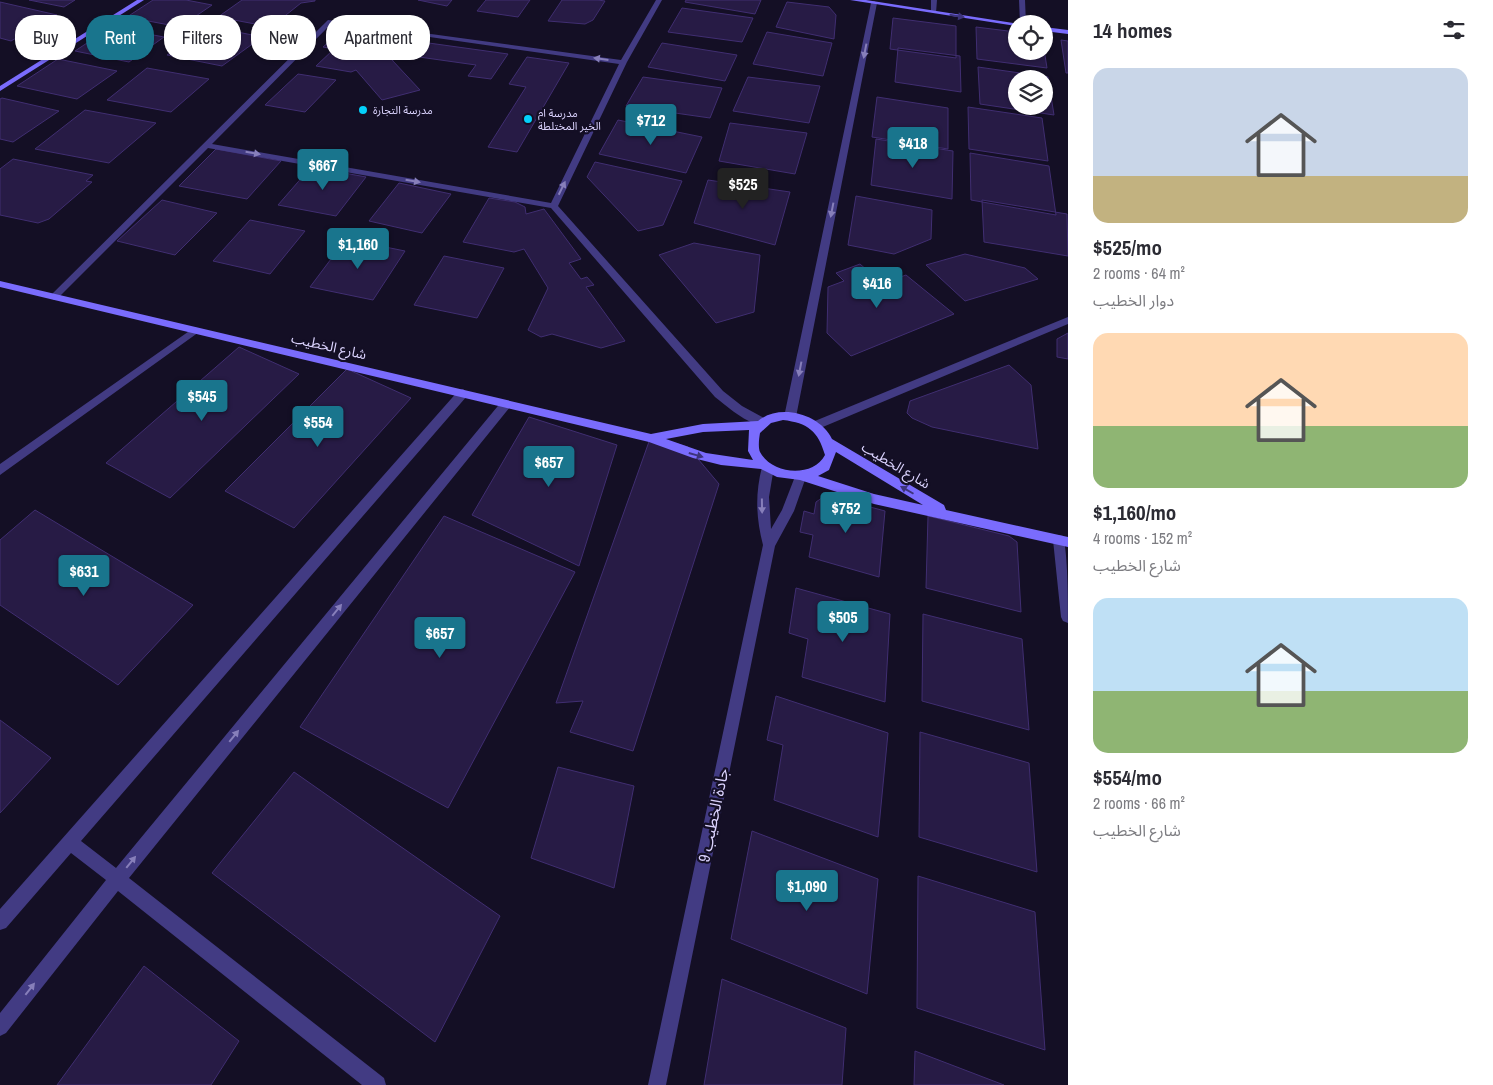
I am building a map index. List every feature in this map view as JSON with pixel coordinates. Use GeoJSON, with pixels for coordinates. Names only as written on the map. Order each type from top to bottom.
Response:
{"type":"FeatureCollection","features":[{"type":"Feature","properties":{"kind":"main road"},"geometry":{"type":"LineString","coordinates":[[0,89],[141,0]]}},
{"type":"Feature","properties":{"kind":"main road"},"geometry":{"type":"LineString","coordinates":[[853,0],[1008,23]]}},
{"type":"Feature","properties":{"kind":"main road"},"geometry":{"type":"LineString","coordinates":[[1053,30],[1068,32]]}},
{"type":"Feature","properties":{"kind":"main road","name":"شارع الخطيب"},"geometry":{"type":"LineString","coordinates":[[0,284],[651,438],[672,447],[717,461],[766,466]]}},
{"type":"Feature","properties":{"kind":"main road"},"geometry":{"type":"LineString","coordinates":[[775,417],[790,417],[814,426],[828,442],[830,458],[827,464],[813,474],[802,476],[783,475],[766,466],[758,459],[751,445],[754,431],[760,424],[775,417]]}},
{"type":"Feature","properties":{"kind":"main road","name":"شارع الخطيب"},"geometry":{"type":"LineString","coordinates":[[651,438],[703,428],[760,424]]}},
{"type":"Feature","properties":{"kind":"main road","name":"شارع الخطيب"},"geometry":{"type":"LineString","coordinates":[[828,442],[949,514]]}},
{"type":"Feature","properties":{"kind":"main road","name":"شارع الخطيب"},"geometry":{"type":"LineString","coordinates":[[802,476],[874,499],[949,514],[1064,541]]}},
{"type":"Feature","properties":{"kind":"street"},"geometry":{"type":"LineString","coordinates":[[554,206],[623,62],[659,0]]}},
{"type":"Feature","properties":{"kind":"street"},"geometry":{"type":"LineString","coordinates":[[934,0],[934,12]]}},
{"type":"Feature","properties":{"kind":"street"},"geometry":{"type":"LineString","coordinates":[[1022,0],[1023,15]]}},
{"type":"Feature","properties":{"kind":"street"},"geometry":{"type":"LineString","coordinates":[[790,417],[874,3]]}},
{"type":"Feature","properties":{"kind":"street"},"geometry":{"type":"LineString","coordinates":[[54,297],[330,21],[623,62]]}},
{"type":"Feature","properties":{"kind":"street"},"geometry":{"type":"LineString","coordinates":[[205,145],[554,206],[719,394],[760,424]]}},
{"type":"Feature","properties":{"kind":"street"},"geometry":{"type":"LineString","coordinates":[[814,426],[1068,320]]}},
{"type":"Feature","properties":{"kind":"street"},"geometry":{"type":"LineString","coordinates":[[0,470],[195,330]]}},
{"type":"Feature","properties":{"kind":"street"},"geometry":{"type":"LineString","coordinates":[[0,922],[463,393]]}},
{"type":"Feature","properties":{"kind":"street"},"geometry":{"type":"LineString","coordinates":[[0,1027],[118,878],[506,404]]}},
{"type":"Feature","properties":{"kind":"street","name":"جادة الخطيب 9"},"geometry":{"type":"LineString","coordinates":[[766,466],[761,504],[762,524],[769,545]]}},
{"type":"Feature","properties":{"kind":"street","name":"جادة الخطيب 9"},"geometry":{"type":"LineString","coordinates":[[657,1085],[769,545],[788,511],[802,476]]}},
{"type":"Feature","properties":{"kind":"street"},"geometry":{"type":"LineString","coordinates":[[1064,541],[1068,617]]}},
{"type":"Feature","properties":{"kind":"street"},"geometry":{"type":"LineString","coordinates":[[70,840],[377,1085]]}},
{"type":"Feature","properties":{"kind":"building"},"geometry":{"type":"Polygon","coordinates":[[[29,0],[75,0],[64,7],[29,0]]]}},
{"type":"Feature","properties":{"kind":"building"},"geometry":{"type":"Polygon","coordinates":[[[153,0],[186,0],[212,5],[197,15],[164,15],[164,24],[154,22],[154,15],[130,15],[153,0]]]}},
{"type":"Feature","properties":{"kind":"building"},"geometry":{"type":"Polygon","coordinates":[[[242,0],[315,0],[301,3],[286,15],[251,15],[251,23],[241,21],[241,15],[221,15],[242,0]]]}},
{"type":"Feature","properties":{"kind":"building"},"geometry":{"type":"Polygon","coordinates":[[[418,0],[452,0],[447,6],[418,0]]]}},
{"type":"Feature","properties":{"kind":"building"},"geometry":{"type":"Polygon","coordinates":[[[486,0],[530,0],[518,17],[477,11],[486,0]]]}},
{"type":"Feature","properties":{"kind":"building"},"geometry":{"type":"Polygon","coordinates":[[[562,0],[605,1],[593,20],[585,24],[548,21],[562,0]]]}},
{"type":"Feature","properties":{"kind":"building"},"geometry":{"type":"Polygon","coordinates":[[[686,0],[761,0],[755,14],[685,2],[686,0]]]}},
{"type":"Feature","properties":{"kind":"building"},"geometry":{"type":"Polygon","coordinates":[[[0,2],[57,15],[15,15],[15,39],[11,41],[0,38],[0,2]]]}},
{"type":"Feature","properties":{"kind":"building"},"geometry":{"type":"Polygon","coordinates":[[[787,2],[829,7],[836,15],[834,39],[776,27],[787,2]]]}},
{"type":"Feature","properties":{"kind":"building"},"geometry":{"type":"Polygon","coordinates":[[[682,8],[753,18],[742,42],[668,32],[682,8]]]}},
{"type":"Feature","properties":{"kind":"building"},"geometry":{"type":"Polygon","coordinates":[[[893,18],[956,26],[956,58],[890,49],[893,18]]]}},
{"type":"Feature","properties":{"kind":"building"},"geometry":{"type":"Polygon","coordinates":[[[976,27],[1008,31],[1008,60],[1046,60],[1047,68],[977,59],[976,27]]]}},
{"type":"Feature","properties":{"kind":"building"},"geometry":{"type":"Polygon","coordinates":[[[767,32],[832,43],[823,76],[753,64],[767,32]]]}},
{"type":"Feature","properties":{"kind":"building"},"geometry":{"type":"Polygon","coordinates":[[[241,33],[251,35],[251,45],[241,52],[241,33]]]}},
{"type":"Feature","properties":{"kind":"building"},"geometry":{"type":"Polygon","coordinates":[[[154,35],[164,37],[154,44],[154,35]]]}},
{"type":"Feature","properties":{"kind":"building"},"geometry":{"type":"Polygon","coordinates":[[[1061,40],[1068,41],[1068,73],[1066,73],[1061,40]]]}},
{"type":"Feature","properties":{"kind":"building"},"geometry":{"type":"Polygon","coordinates":[[[430,43],[508,54],[491,79],[468,76],[476,65],[430,59],[430,43]]]}},
{"type":"Feature","properties":{"kind":"building"},"geometry":{"type":"Polygon","coordinates":[[[662,43],[737,55],[725,81],[648,67],[662,43]]]}},
{"type":"Feature","properties":{"kind":"building"},"geometry":{"type":"Polygon","coordinates":[[[86,44],[86,53],[76,50],[86,44]]]}},
{"type":"Feature","properties":{"kind":"building"},"geometry":{"type":"Polygon","coordinates":[[[898,48],[960,56],[961,92],[895,82],[898,48]]]}},
{"type":"Feature","properties":{"kind":"building"},"geometry":{"type":"Polygon","coordinates":[[[326,57],[326,60],[392,60],[420,90],[382,100],[356,70],[351,72],[316,66],[326,57]]]}},
{"type":"Feature","properties":{"kind":"building"},"geometry":{"type":"Polygon","coordinates":[[[527,57],[569,63],[517,152],[488,147],[526,87],[509,84],[527,57]]]}},
{"type":"Feature","properties":{"kind":"building"},"geometry":{"type":"Polygon","coordinates":[[[56,60],[117,71],[77,99],[17,86],[56,60]]]}},
{"type":"Feature","properties":{"kind":"building"},"geometry":{"type":"Polygon","coordinates":[[[192,60],[230,60],[222,66],[192,60]]]}},
{"type":"Feature","properties":{"kind":"building"},"geometry":{"type":"Polygon","coordinates":[[[978,67],[1008,71],[1008,108],[980,104],[978,67]]]}},
{"type":"Feature","properties":{"kind":"building"},"geometry":{"type":"Polygon","coordinates":[[[147,68],[209,79],[171,112],[107,100],[147,68]]]}},
{"type":"Feature","properties":{"kind":"building"},"geometry":{"type":"Polygon","coordinates":[[[298,74],[336,80],[305,112],[265,105],[298,74]]]}},
{"type":"Feature","properties":{"kind":"building"},"geometry":{"type":"Polygon","coordinates":[[[643,77],[722,88],[710,118],[626,106],[643,77]]]}},
{"type":"Feature","properties":{"kind":"building"},"geometry":{"type":"Polygon","coordinates":[[[748,77],[820,86],[809,123],[733,111],[748,77]]]}},
{"type":"Feature","properties":{"kind":"building"},"geometry":{"type":"Polygon","coordinates":[[[877,97],[948,108],[948,149],[872,137],[877,97]]]}},
{"type":"Feature","properties":{"kind":"building"},"geometry":{"type":"Polygon","coordinates":[[[0,99],[59,111],[13,142],[0,139],[0,99]]]}},
{"type":"Feature","properties":{"kind":"building"},"geometry":{"type":"Polygon","coordinates":[[[968,107],[1008,113],[1008,115],[1042,118],[1048,161],[969,149],[968,107]]]}},
{"type":"Feature","properties":{"kind":"building"},"geometry":{"type":"Polygon","coordinates":[[[85,110],[156,123],[109,163],[35,149],[85,110]]]}},
{"type":"Feature","properties":{"kind":"building"},"geometry":{"type":"Polygon","coordinates":[[[618,120],[702,137],[686,173],[599,154],[618,120]]]}},
{"type":"Feature","properties":{"kind":"building"},"geometry":{"type":"Polygon","coordinates":[[[730,123],[807,133],[795,174],[719,161],[730,123]]]}},
{"type":"Feature","properties":{"kind":"building"},"geometry":{"type":"Polygon","coordinates":[[[876,139],[953,151],[952,199],[871,185],[876,139]]]}},
{"type":"Feature","properties":{"kind":"building"},"geometry":{"type":"Polygon","coordinates":[[[216,149],[281,161],[247,199],[179,186],[216,149]]]}},
{"type":"Feature","properties":{"kind":"building"},"geometry":{"type":"Polygon","coordinates":[[[970,153],[1049,166],[1056,215],[971,200],[970,153]]]}},
{"type":"Feature","properties":{"kind":"building"},"geometry":{"type":"Polygon","coordinates":[[[13,159],[93,175],[86,181],[92,182],[49,219],[38,223],[0,215],[0,169],[13,159]]]}},
{"type":"Feature","properties":{"kind":"building"},"geometry":{"type":"Polygon","coordinates":[[[595,162],[682,181],[663,225],[638,231],[587,177],[595,162]]]}},
{"type":"Feature","properties":{"kind":"building"},"geometry":{"type":"Polygon","coordinates":[[[311,167],[366,177],[336,216],[278,205],[311,167]]]}},
{"type":"Feature","properties":{"kind":"building"},"geometry":{"type":"Polygon","coordinates":[[[708,180],[790,192],[775,245],[694,223],[708,180]]]}},
{"type":"Feature","properties":{"kind":"building"},"geometry":{"type":"Polygon","coordinates":[[[399,183],[451,194],[422,233],[369,221],[399,183]]]}},
{"type":"Feature","properties":{"kind":"building"},"geometry":{"type":"Polygon","coordinates":[[[856,196],[932,210],[931,239],[894,254],[848,245],[856,196]]]}},
{"type":"Feature","properties":{"kind":"building"},"geometry":{"type":"Polygon","coordinates":[[[489,198],[515,202],[525,207],[526,214],[544,209],[581,259],[569,263],[581,279],[587,277],[594,285],[586,287],[625,341],[601,348],[552,334],[541,337],[528,330],[548,288],[524,249],[514,252],[463,242],[489,198]]]}},
{"type":"Feature","properties":{"kind":"building"},"geometry":{"type":"Polygon","coordinates":[[[162,200],[217,213],[175,255],[117,241],[162,200]]]}},
{"type":"Feature","properties":{"kind":"building"},"geometry":{"type":"Polygon","coordinates":[[[982,200],[1067,214],[1068,256],[984,242],[982,200]]]}},
{"type":"Feature","properties":{"kind":"building"},"geometry":{"type":"Polygon","coordinates":[[[250,220],[305,231],[270,274],[213,261],[250,220]]]}},
{"type":"Feature","properties":{"kind":"building"},"geometry":{"type":"Polygon","coordinates":[[[346,239],[405,251],[373,300],[310,287],[346,239]]]}},
{"type":"Feature","properties":{"kind":"building"},"geometry":{"type":"Polygon","coordinates":[[[694,243],[760,255],[754,312],[716,323],[659,255],[694,243]]]}},
{"type":"Feature","properties":{"kind":"building"},"geometry":{"type":"Polygon","coordinates":[[[965,254],[1025,268],[1038,279],[965,301],[926,265],[965,254]]]}},
{"type":"Feature","properties":{"kind":"building"},"geometry":{"type":"Polygon","coordinates":[[[444,256],[504,268],[477,318],[414,305],[444,256]]]}},
{"type":"Feature","properties":{"kind":"building"},"geometry":{"type":"Polygon","coordinates":[[[860,264],[868,271],[877,268],[892,280],[906,275],[954,314],[851,356],[827,333],[828,287],[844,281],[836,273],[860,264]]]}},
{"type":"Feature","properties":{"kind":"building"},"geometry":{"type":"Polygon","coordinates":[[[1068,333],[1068,359],[1057,357],[1057,339],[1068,333]]]}},
{"type":"Feature","properties":{"kind":"building"},"geometry":{"type":"Polygon","coordinates":[[[239,347],[299,374],[170,498],[106,463],[239,347]]]}},
{"type":"Feature","properties":{"kind":"building"},"geometry":{"type":"Polygon","coordinates":[[[1009,365],[1031,385],[1038,449],[932,427],[912,418],[907,413],[910,401],[1009,365]]]}},
{"type":"Feature","properties":{"kind":"building"},"geometry":{"type":"Polygon","coordinates":[[[347,369],[411,398],[294,528],[225,491],[347,369]]]}},
{"type":"Feature","properties":{"kind":"building"},"geometry":{"type":"Polygon","coordinates":[[[529,417],[617,445],[579,566],[472,515],[529,417]]]}},
{"type":"Feature","properties":{"kind":"building"},"geometry":{"type":"Polygon","coordinates":[[[651,436],[688,447],[719,484],[633,751],[570,732],[583,701],[556,703],[651,436]]]}},
{"type":"Feature","properties":{"kind":"building"},"geometry":{"type":"Polygon","coordinates":[[[826,495],[885,511],[879,577],[809,557],[813,535],[800,532],[804,511],[814,514],[816,502],[826,495]]]}},
{"type":"Feature","properties":{"kind":"building"},"geometry":{"type":"Polygon","coordinates":[[[35,510],[193,605],[118,685],[0,605],[0,540],[35,510]]]}},
{"type":"Feature","properties":{"kind":"building"},"geometry":{"type":"Polygon","coordinates":[[[444,516],[575,572],[448,808],[300,727],[444,516]]]}},
{"type":"Feature","properties":{"kind":"building"},"geometry":{"type":"Polygon","coordinates":[[[928,516],[1009,536],[1017,542],[1021,612],[926,588],[928,516]]]}},
{"type":"Feature","properties":{"kind":"building"},"geometry":{"type":"Polygon","coordinates":[[[796,588],[890,614],[885,702],[802,677],[808,639],[789,633],[796,588]]]}},
{"type":"Feature","properties":{"kind":"building"},"geometry":{"type":"Polygon","coordinates":[[[923,614],[1022,639],[1029,730],[922,701],[923,614]]]}},
{"type":"Feature","properties":{"kind":"building"},"geometry":{"type":"Polygon","coordinates":[[[776,696],[888,733],[878,837],[774,800],[783,745],[767,740],[776,696]]]}},
{"type":"Feature","properties":{"kind":"building"},"geometry":{"type":"Polygon","coordinates":[[[0,720],[51,758],[0,813],[0,720]]]}},
{"type":"Feature","properties":{"kind":"building"},"geometry":{"type":"Polygon","coordinates":[[[920,732],[1029,763],[1037,872],[919,837],[920,732]]]}},
{"type":"Feature","properties":{"kind":"building"},"geometry":{"type":"Polygon","coordinates":[[[558,767],[634,786],[614,888],[531,858],[558,767]]]}},
{"type":"Feature","properties":{"kind":"building"},"geometry":{"type":"Polygon","coordinates":[[[294,772],[500,916],[435,1042],[212,873],[294,772]]]}},
{"type":"Feature","properties":{"kind":"building"},"geometry":{"type":"Polygon","coordinates":[[[752,831],[878,879],[867,994],[731,939],[752,831]]]}},
{"type":"Feature","properties":{"kind":"building"},"geometry":{"type":"Polygon","coordinates":[[[918,876],[1035,912],[1045,1050],[917,1008],[918,876]]]}},
{"type":"Feature","properties":{"kind":"building"},"geometry":{"type":"Polygon","coordinates":[[[144,966],[239,1041],[211,1085],[57,1085],[144,966]]]}},
{"type":"Feature","properties":{"kind":"building"},"geometry":{"type":"Polygon","coordinates":[[[722,979],[846,1028],[842,1085],[704,1085],[722,979]]]}},
{"type":"Feature","properties":{"kind":"building"},"geometry":{"type":"Polygon","coordinates":[[[915,1051],[1004,1085],[914,1085],[915,1051]]]}},
{"type":"Feature","properties":{"kind":"place","name":"مدرسة التجارة"},"geometry":{"type":"Point","coordinates":[363,110]}},
{"type":"Feature","properties":{"kind":"place","name":"مدرسة ام الخير المختلطة"},"geometry":{"type":"Point","coordinates":[528,119]}}]}
